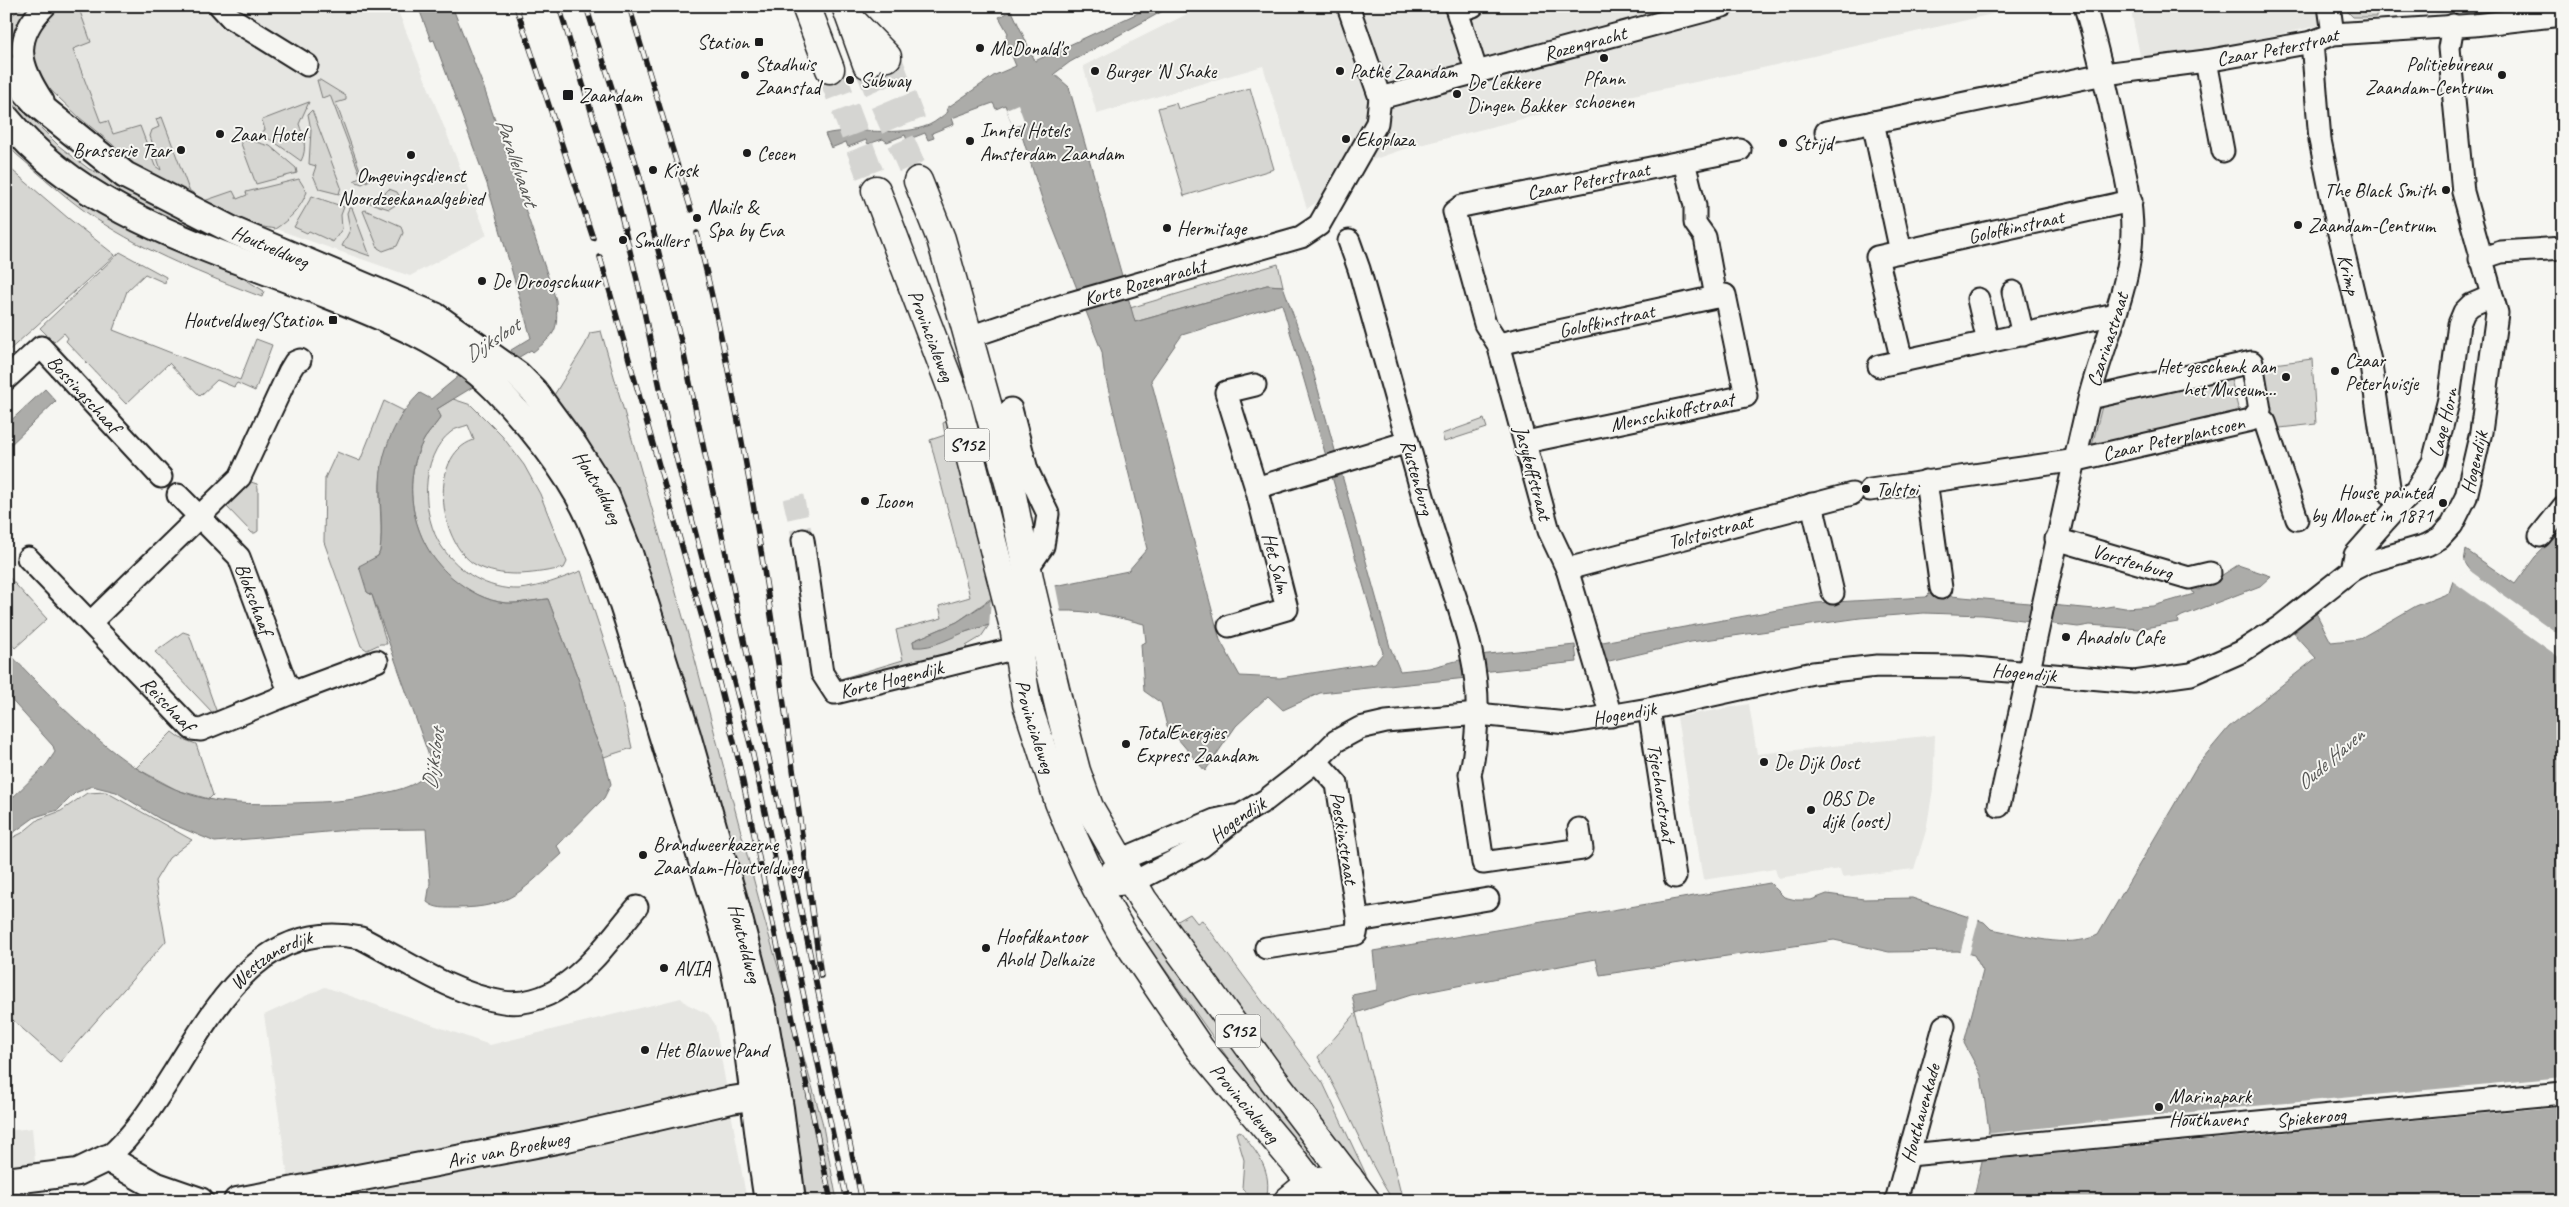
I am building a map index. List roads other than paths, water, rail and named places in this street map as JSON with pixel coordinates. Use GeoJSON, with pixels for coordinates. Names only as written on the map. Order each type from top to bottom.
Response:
{"type":"FeatureCollection","features":[{"type":"Feature","properties":{"kind":"main road"},"geometry":{"type":"LineString","coordinates":[[806,6],[830,69]]}},
{"type":"Feature","properties":{"kind":"main road"},"geometry":{"type":"LineString","coordinates":[[848,13],[877,61]]}},
{"type":"Feature","properties":{"kind":"main road","name":"Provincialeweg"},"geometry":{"type":"LineString","coordinates":[[924,177],[934,222],[1010,486],[1029,635],[1028,704],[1046,763],[1067,821],[1096,887],[1138,960],[1200,1049],[1318,1191]]}},
{"type":"Feature","properties":{"kind":"main road","name":"Provincialeweg"},"geometry":{"type":"LineString","coordinates":[[876,190],[955,397],[1021,583]]}},
{"type":"Feature","properties":{"kind":"main road","name":"Provincialeweg"},"geometry":{"type":"LineString","coordinates":[[1029,635],[1089,808],[1126,873],[1272,1078],[1366,1201]]}},
{"type":"Feature","properties":{"kind":"main road"},"geometry":{"type":"LineString","coordinates":[[1288,1201],[1318,1191],[1348,1177]]}},
{"type":"Feature","properties":{"kind":"main road"},"geometry":{"type":"LineString","coordinates":[[1335,1201],[1348,1177]]}},
{"type":"Feature","properties":{"kind":"street"},"geometry":{"type":"LineString","coordinates":[[45,6],[26,30],[21,45],[21,58],[37,92],[57,122]]}},
{"type":"Feature","properties":{"kind":"street"},"geometry":{"type":"LineString","coordinates":[[220,6],[231,18],[307,65]]}},
{"type":"Feature","properties":{"kind":"street"},"geometry":{"type":"LineString","coordinates":[[1348,6],[1380,98]]}},
{"type":"Feature","properties":{"kind":"street"},"geometry":{"type":"LineString","coordinates":[[1473,6],[1457,10],[1477,73]]}},
{"type":"Feature","properties":{"kind":"street","name":"Rozengracht"},"geometry":{"type":"LineString","coordinates":[[1380,98],[1724,6]]}},
{"type":"Feature","properties":{"kind":"street","name":"Czarinastraat"},"geometry":{"type":"LineString","coordinates":[[2030,672],[2042,601],[2056,539],[2077,460],[2090,398],[2116,314],[2132,234],[2131,201],[2104,74],[2085,6]]}},
{"type":"Feature","properties":{"kind":"street"},"geometry":{"type":"LineString","coordinates":[[2329,6],[2333,34]]}},
{"type":"Feature","properties":{"kind":"street","name":"Czaar Peterstraat"},"geometry":{"type":"LineString","coordinates":[[1873,122],[2104,74],[2206,61],[2312,42],[2333,34],[2532,20],[2563,15]]}},
{"type":"Feature","properties":{"kind":"street","name":"Hogendijk"},"geometry":{"type":"LineString","coordinates":[[1096,887],[1126,873],[1161,870],[1201,847],[1242,814],[1266,800],[1316,762],[1336,740],[1360,728],[1386,722],[1478,714],[1568,723],[1649,709],[1813,673],[1877,666],[1963,667],[2134,682],[2191,674],[2241,652],[2282,626],[2352,570],[2368,562],[2428,545],[2440,538],[2456,519],[2466,497],[2481,432],[2497,313],[2480,259],[2463,192],[2449,48],[2453,25]]}},
{"type":"Feature","properties":{"kind":"street","name":"Krimp"},"geometry":{"type":"LineString","coordinates":[[2312,42],[2320,140],[2338,229],[2371,365],[2390,493],[2399,505]]}},
{"type":"Feature","properties":{"kind":"street"},"geometry":{"type":"LineString","coordinates":[[2206,61],[2223,151]]}},
{"type":"Feature","properties":{"kind":"street","name":"Houtveldweg"},"geometry":{"type":"LineString","coordinates":[[6,69],[37,104],[57,122],[126,175],[234,231],[435,316],[478,359],[494,387],[563,470],[589,516],[618,591],[733,963],[744,1014],[752,1097],[768,1201]]}},
{"type":"Feature","properties":{"kind":"street","name":"Korte Rozengracht"},"geometry":{"type":"LineString","coordinates":[[968,337],[1068,304],[1301,237],[1319,225],[1377,123],[1380,98]]}},
{"type":"Feature","properties":{"kind":"street","name":"Houtveldweg"},"geometry":{"type":"LineString","coordinates":[[6,118],[17,132],[62,172],[110,205],[223,256],[398,323],[518,375],[533,390],[575,447],[606,496],[629,553],[687,735],[736,907],[763,1011],[778,1092],[792,1201]]}},
{"type":"Feature","properties":{"kind":"street"},"geometry":{"type":"LineString","coordinates":[[1826,132],[1873,122],[1901,252]]}},
{"type":"Feature","properties":{"kind":"street","name":"Czaar Peterstraat"},"geometry":{"type":"LineString","coordinates":[[1457,229],[1454,212],[1462,206],[1740,150]]}},
{"type":"Feature","properties":{"kind":"street"},"geometry":{"type":"LineString","coordinates":[[1684,162],[1695,206],[1694,223],[1705,237],[1721,296]]}},
{"type":"Feature","properties":{"kind":"street","name":"Golofkinstraat"},"geometry":{"type":"LineString","coordinates":[[1902,361],[1876,257],[2131,201]]}},
{"type":"Feature","properties":{"kind":"street","name":"Jasykoffstraat"},"geometry":{"type":"LineString","coordinates":[[1457,229],[1485,324],[1498,344],[1549,531],[1567,568],[1610,716]]}},
{"type":"Feature","properties":{"kind":"street","name":"Rustenburg"},"geometry":{"type":"LineString","coordinates":[[1349,241],[1412,445],[1442,560],[1456,604],[1466,626],[1474,655],[1478,714],[1474,763],[1470,774],[1483,863],[1582,849],[1579,829]]}},
{"type":"Feature","properties":{"kind":"street"},"geometry":{"type":"LineString","coordinates":[[2480,259],[2510,251],[2563,248]]}},
{"type":"Feature","properties":{"kind":"street"},"geometry":{"type":"LineString","coordinates":[[2014,292],[2023,335]]}},
{"type":"Feature","properties":{"kind":"street","name":"Golofkinstraat"},"geometry":{"type":"LineString","coordinates":[[1498,344],[1721,296]]}},
{"type":"Feature","properties":{"kind":"street","name":"Menschikoffstraat"},"geometry":{"type":"LineString","coordinates":[[1526,442],[1746,396],[1721,296]]}},
{"type":"Feature","properties":{"kind":"street","name":"Lage Horn"},"geometry":{"type":"LineString","coordinates":[[2352,570],[2355,555],[2399,505],[2416,490],[2433,462],[2449,398],[2459,324],[2464,312],[2472,305],[2492,296]]}},
{"type":"Feature","properties":{"kind":"street"},"geometry":{"type":"LineString","coordinates":[[1978,299],[1988,342]]}},
{"type":"Feature","properties":{"kind":"street"},"geometry":{"type":"LineString","coordinates":[[1880,366],[2116,314]]}},
{"type":"Feature","properties":{"kind":"street","name":"Bossingschaaf"},"geometry":{"type":"LineString","coordinates":[[6,379],[41,347],[161,476]]}},
{"type":"Feature","properties":{"kind":"street"},"geometry":{"type":"LineString","coordinates":[[91,622],[240,477],[289,372],[295,362],[300,360]]}},
{"type":"Feature","properties":{"kind":"street","name":"Czaar Peterplantsoen"},"geometry":{"type":"LineString","coordinates":[[2077,460],[2251,420],[2260,410],[2252,362],[2090,398]]}},
{"type":"Feature","properties":{"kind":"street","name":"Het Salm"},"geometry":{"type":"LineString","coordinates":[[1229,626],[1287,608],[1256,488],[1226,392],[1255,385]]}},
{"type":"Feature","properties":{"kind":"street"},"geometry":{"type":"LineString","coordinates":[[1011,409],[1027,470],[1048,514],[1043,546],[1021,583]]}},
{"type":"Feature","properties":{"kind":"street"},"geometry":{"type":"LineString","coordinates":[[2256,414],[2265,422],[2297,519]]}},
{"type":"Feature","properties":{"kind":"street"},"geometry":{"type":"LineString","coordinates":[[1256,488],[1347,460],[1412,445]]}},
{"type":"Feature","properties":{"kind":"street"},"geometry":{"type":"LineString","coordinates":[[1000,448],[1027,470]]}},
{"type":"Feature","properties":{"kind":"street","name":"Tolstoistraat"},"geometry":{"type":"LineString","coordinates":[[1567,568],[1861,492],[2077,460]]}},
{"type":"Feature","properties":{"kind":"street"},"geometry":{"type":"LineString","coordinates":[[1926,481],[1941,588]]}},
{"type":"Feature","properties":{"kind":"street"},"geometry":{"type":"LineString","coordinates":[[178,495],[198,517]]}},
{"type":"Feature","properties":{"kind":"street"},"geometry":{"type":"LineString","coordinates":[[1812,504],[1833,593]]}},
{"type":"Feature","properties":{"kind":"street"},"geometry":{"type":"LineString","coordinates":[[2540,536],[2563,507]]}},
{"type":"Feature","properties":{"kind":"street","name":"Blokschaaf"},"geometry":{"type":"LineString","coordinates":[[198,517],[239,557],[285,681],[294,692]]}},
{"type":"Feature","properties":{"kind":"street","name":"Vorstenburg"},"geometry":{"type":"LineString","coordinates":[[2056,539],[2189,578],[2210,573]]}},
{"type":"Feature","properties":{"kind":"street","name":"Korte Hogendijk"},"geometry":{"type":"LineString","coordinates":[[804,540],[822,673],[835,693],[1029,635]]}},
{"type":"Feature","properties":{"kind":"street","name":"Reischaaf"},"geometry":{"type":"LineString","coordinates":[[28,558],[192,729],[201,730],[377,661]]}},
{"type":"Feature","properties":{"kind":"street"},"geometry":{"type":"LineString","coordinates":[[1999,806],[2030,672]]}},
{"type":"Feature","properties":{"kind":"street","name":"Tsjechovstraat"},"geometry":{"type":"LineString","coordinates":[[1649,709],[1675,877]]}},
{"type":"Feature","properties":{"kind":"street","name":"Poeskinstraat"},"geometry":{"type":"LineString","coordinates":[[1316,762],[1337,784],[1358,921]]}},
{"type":"Feature","properties":{"kind":"street"},"geometry":{"type":"LineString","coordinates":[[1266,948],[1356,934],[1358,921],[1488,900]]}},
{"type":"Feature","properties":{"kind":"street","name":"Westzanerdijk"},"geometry":{"type":"LineString","coordinates":[[6,1181],[78,1172],[107,1158],[125,1143],[203,1027],[235,984],[258,961],[280,946],[316,937],[349,935],[361,938],[458,989],[504,1003],[535,1000],[561,988],[581,971],[637,907]]}},
{"type":"Feature","properties":{"kind":"street","name":"Houthavenkade"},"geometry":{"type":"LineString","coordinates":[[1896,1201],[1944,1026]]}},
{"type":"Feature","properties":{"kind":"street","name":"Aris van Broekweg"},"geometry":{"type":"LineString","coordinates":[[237,1201],[567,1138],[778,1092]]}},
{"type":"Feature","properties":{"kind":"street","name":"Spiekeroog"},"geometry":{"type":"LineString","coordinates":[[1909,1155],[2563,1093]]}},
{"type":"Feature","properties":{"kind":"street"},"geometry":{"type":"LineString","coordinates":[[107,1158],[154,1185],[200,1201]]}},
{"type":"Feature","properties":{"kind":"water"},"geometry":{"type":"Polygon","coordinates":[[[418,6],[452,6],[484,88],[556,300],[557,319],[551,335],[533,352],[531,350],[516,359],[511,350],[531,338],[487,184],[434,40],[431,41],[418,6]]]}},
{"type":"Feature","properties":{"kind":"water"},"geometry":{"type":"Polygon","coordinates":[[[1153,6],[1172,6],[1070,62],[1054,74],[1069,87],[1135,322],[1267,285],[1283,286],[1312,368],[1390,647],[1400,671],[1429,668],[1479,655],[1575,645],[1577,662],[1481,672],[1467,678],[1320,693],[1283,710],[1268,696],[1236,726],[1205,771],[1167,726],[1161,703],[1144,691],[1141,644],[1146,642],[1144,624],[1092,613],[1061,611],[1040,613],[971,630],[929,646],[914,647],[913,641],[957,622],[992,599],[1128,571],[1147,549],[1104,371],[1102,352],[1044,205],[1022,136],[1017,137],[1005,105],[996,109],[993,103],[952,118],[954,124],[932,133],[934,138],[928,140],[925,133],[907,140],[905,135],[887,142],[883,139],[868,144],[866,140],[848,147],[846,142],[831,148],[825,134],[851,131],[905,131],[917,129],[934,122],[948,112],[947,108],[995,75],[1016,66],[1005,39],[1008,33],[999,17],[1012,11],[1035,61],[1153,6]],[[1282,304],[1182,335],[1151,380],[1220,640],[1240,676],[1280,678],[1375,663],[1383,653],[1282,304]]]}},
{"type":"Feature","properties":{"kind":"water","name":"Dijksloot"},"geometry":{"type":"Polygon","coordinates":[[[460,375],[491,376],[437,409],[441,417],[425,438],[417,456],[412,494],[414,514],[420,533],[440,566],[466,588],[485,598],[506,603],[548,599],[579,681],[590,724],[604,757],[611,784],[604,798],[557,846],[562,854],[516,894],[504,900],[475,907],[445,908],[434,906],[427,902],[430,883],[426,829],[349,830],[215,842],[160,819],[116,792],[92,786],[75,793],[58,810],[35,817],[6,838],[6,804],[47,764],[55,752],[53,746],[6,694],[6,650],[71,716],[122,758],[149,776],[176,789],[203,798],[226,802],[260,804],[347,800],[403,788],[412,785],[426,774],[431,767],[429,756],[372,595],[367,592],[359,566],[378,556],[380,551],[381,473],[386,448],[391,435],[404,412],[420,393],[431,399],[460,375]]]}},
{"type":"Feature","properties":{"kind":"water"},"geometry":{"type":"Polygon","coordinates":[[[45,389],[56,401],[6,449],[6,425],[45,389]]]}},
{"type":"Feature","properties":{"kind":"water","name":"Oude Haven"},"geometry":{"type":"Polygon","coordinates":[[[2563,530],[2563,1201],[1973,1201],[1989,1130],[1981,1075],[1964,1043],[1983,971],[1974,955],[1958,951],[1889,952],[1834,940],[1600,975],[1596,959],[1411,995],[1356,1013],[1352,995],[1377,990],[1373,951],[1770,883],[1784,897],[1796,900],[1811,900],[1827,894],[1864,899],[1912,898],[1984,922],[1991,929],[2045,940],[2073,941],[2098,935],[2198,764],[2229,727],[2316,658],[2293,633],[2316,613],[2331,642],[2359,639],[2416,606],[2449,593],[2453,581],[2472,573],[2464,561],[2466,550],[2515,584],[2535,557],[2563,530]]]}},
{"type":"Feature","properties":{"kind":"water"},"geometry":{"type":"Polygon","coordinates":[[[2238,565],[2271,576],[2260,586],[2182,616],[2177,619],[2178,622],[2139,629],[2090,625],[2078,627],[1983,615],[1924,613],[1860,618],[1691,642],[1592,665],[1586,645],[1816,603],[1926,597],[1929,594],[2095,609],[2113,606],[2125,608],[2153,606],[2194,594],[2192,590],[2195,588],[2199,590],[2238,565]]]}},
{"type":"Feature","properties":{"kind":"tunnel"},"geometry":{"type":"LineString","coordinates":[[887,57],[915,131]]}},
{"type":"Feature","properties":{"kind":"tunnel"},"geometry":{"type":"LineString","coordinates":[[867,64],[918,181]]}},
{"type":"Feature","properties":{"kind":"tunnel"},"geometry":{"type":"LineString","coordinates":[[830,69],[876,190]]}},
{"type":"Feature","properties":{"kind":"tunnel"},"geometry":{"type":"LineString","coordinates":[[793,497],[803,540]]}},
{"type":"Feature","properties":{"kind":"railway"},"geometry":{"type":"LineString","coordinates":[[516,6],[593,238]]}},
{"type":"Feature","properties":{"kind":"railway"},"geometry":{"type":"LineString","coordinates":[[559,6],[614,186],[640,292],[668,426],[753,755],[847,1201]]}},
{"type":"Feature","properties":{"kind":"railway"},"geometry":{"type":"LineString","coordinates":[[586,6],[638,170],[682,345],[862,1201]]}},
{"type":"Feature","properties":{"kind":"railway"},"geometry":{"type":"LineString","coordinates":[[629,6],[691,210]]}},
{"type":"Feature","properties":{"kind":"railway"},"geometry":{"type":"LineString","coordinates":[[697,233],[737,417],[754,510],[783,696],[821,976]]}},
{"type":"Feature","properties":{"kind":"railway"},"geometry":{"type":"LineString","coordinates":[[600,257],[707,635],[738,758],[831,1201]]}},
{"type":"Feature","properties":{"kind":"place","name":"Station"},"geometry":{"type":"Point","coordinates":[759,42]}},
{"type":"Feature","properties":{"kind":"place","name":"McDonald's"},"geometry":{"type":"Point","coordinates":[980,48]}},
{"type":"Feature","properties":{"kind":"place","name":"Pfann schoenen"},"geometry":{"type":"Point","coordinates":[1604,58]}},
{"type":"Feature","properties":{"kind":"place","name":"Burger 'N Shake"},"geometry":{"type":"Point","coordinates":[1095,71]}},
{"type":"Feature","properties":{"kind":"place","name":"Pathé Zaandam"},"geometry":{"type":"Point","coordinates":[1340,71]}},
{"type":"Feature","properties":{"kind":"place","name":"Stadhuis Zaanstad"},"geometry":{"type":"Point","coordinates":[745,75]}},
{"type":"Feature","properties":{"kind":"place","name":"Politiebureau Zaandam-Centrum"},"geometry":{"type":"Point","coordinates":[2502,75]}},
{"type":"Feature","properties":{"kind":"place","name":"Subway"},"geometry":{"type":"Point","coordinates":[850,80]}},
{"type":"Feature","properties":{"kind":"place","name":"De Lekkere Dingen Bakker"},"geometry":{"type":"Point","coordinates":[1457,94]}},
{"type":"Feature","properties":{"kind":"place","name":"Zaandam"},"geometry":{"type":"Point","coordinates":[568,95]}},
{"type":"Feature","properties":{"kind":"place","name":"Zaan Hotel"},"geometry":{"type":"Point","coordinates":[220,134]}},
{"type":"Feature","properties":{"kind":"place","name":"Ekoplaza"},"geometry":{"type":"Point","coordinates":[1346,139]}},
{"type":"Feature","properties":{"kind":"place","name":"Inntel Hotels Amsterdam Zaandam"},"geometry":{"type":"Point","coordinates":[970,141]}},
{"type":"Feature","properties":{"kind":"place","name":"Strijd"},"geometry":{"type":"Point","coordinates":[1783,143]}},
{"type":"Feature","properties":{"kind":"place","name":"Brasserie Tzar"},"geometry":{"type":"Point","coordinates":[181,150]}},
{"type":"Feature","properties":{"kind":"place","name":"Cecen"},"geometry":{"type":"Point","coordinates":[747,153]}},
{"type":"Feature","properties":{"kind":"place","name":"Omgevingsdienst Noordzeekanaalgebied"},"geometry":{"type":"Point","coordinates":[411,155]}},
{"type":"Feature","properties":{"kind":"place","name":"Kiosk"},"geometry":{"type":"Point","coordinates":[653,170]}},
{"type":"Feature","properties":{"kind":"place","name":"The Black Smith"},"geometry":{"type":"Point","coordinates":[2446,190]}},
{"type":"Feature","properties":{"kind":"place","name":"Nails & Spa by Eva"},"geometry":{"type":"Point","coordinates":[697,218]}},
{"type":"Feature","properties":{"kind":"place","name":"Zaandam-Centrum"},"geometry":{"type":"Point","coordinates":[2298,225]}},
{"type":"Feature","properties":{"kind":"place","name":"Hermitage"},"geometry":{"type":"Point","coordinates":[1167,228]}},
{"type":"Feature","properties":{"kind":"place","name":"Smullers"},"geometry":{"type":"Point","coordinates":[623,240]}},
{"type":"Feature","properties":{"kind":"place","name":"De Droogschuur"},"geometry":{"type":"Point","coordinates":[482,281]}},
{"type":"Feature","properties":{"kind":"place","name":"Houtveldweg/Station"},"geometry":{"type":"Point","coordinates":[333,320]}},
{"type":"Feature","properties":{"kind":"place","name":"Czaar Peterhuisje"},"geometry":{"type":"Point","coordinates":[2335,371]}},
{"type":"Feature","properties":{"kind":"place","name":"Het geschenk aan het Museum..."},"geometry":{"type":"Point","coordinates":[2286,377]}},
{"type":"Feature","properties":{"kind":"place","name":"Tolstoi"},"geometry":{"type":"Point","coordinates":[1866,489]}},
{"type":"Feature","properties":{"kind":"place","name":"Icoon"},"geometry":{"type":"Point","coordinates":[865,501]}},
{"type":"Feature","properties":{"kind":"place","name":"House painted by Monet in 1871"},"geometry":{"type":"Point","coordinates":[2443,503]}},
{"type":"Feature","properties":{"kind":"place","name":"Anadolu Cafe"},"geometry":{"type":"Point","coordinates":[2066,637]}},
{"type":"Feature","properties":{"kind":"place","name":"TotalEnergies Express Zaandam"},"geometry":{"type":"Point","coordinates":[1126,744]}},
{"type":"Feature","properties":{"kind":"place","name":"De Dijk Oost"},"geometry":{"type":"Point","coordinates":[1764,762]}},
{"type":"Feature","properties":{"kind":"place","name":"OBS De dijk (oost)"},"geometry":{"type":"Point","coordinates":[1811,810]}},
{"type":"Feature","properties":{"kind":"place","name":"Brandweerkazerne Zaandam-Houtveldweg"},"geometry":{"type":"Point","coordinates":[643,855]}},
{"type":"Feature","properties":{"kind":"place","name":"Hoofdkantoor Ahold Delhaize"},"geometry":{"type":"Point","coordinates":[986,948]}},
{"type":"Feature","properties":{"kind":"place","name":"AVIA"},"geometry":{"type":"Point","coordinates":[664,968]}},
{"type":"Feature","properties":{"kind":"place","name":"Het Blauwe Pand"},"geometry":{"type":"Point","coordinates":[645,1050]}},
{"type":"Feature","properties":{"kind":"place","name":"Marinapark Houthavens"},"geometry":{"type":"Point","coordinates":[2159,1107]}},
{"type":"Feature","properties":{"kind":"water label","name":"Parallelvaart"},"geometry":{"type":"Point","coordinates":[517,162]}}]}
